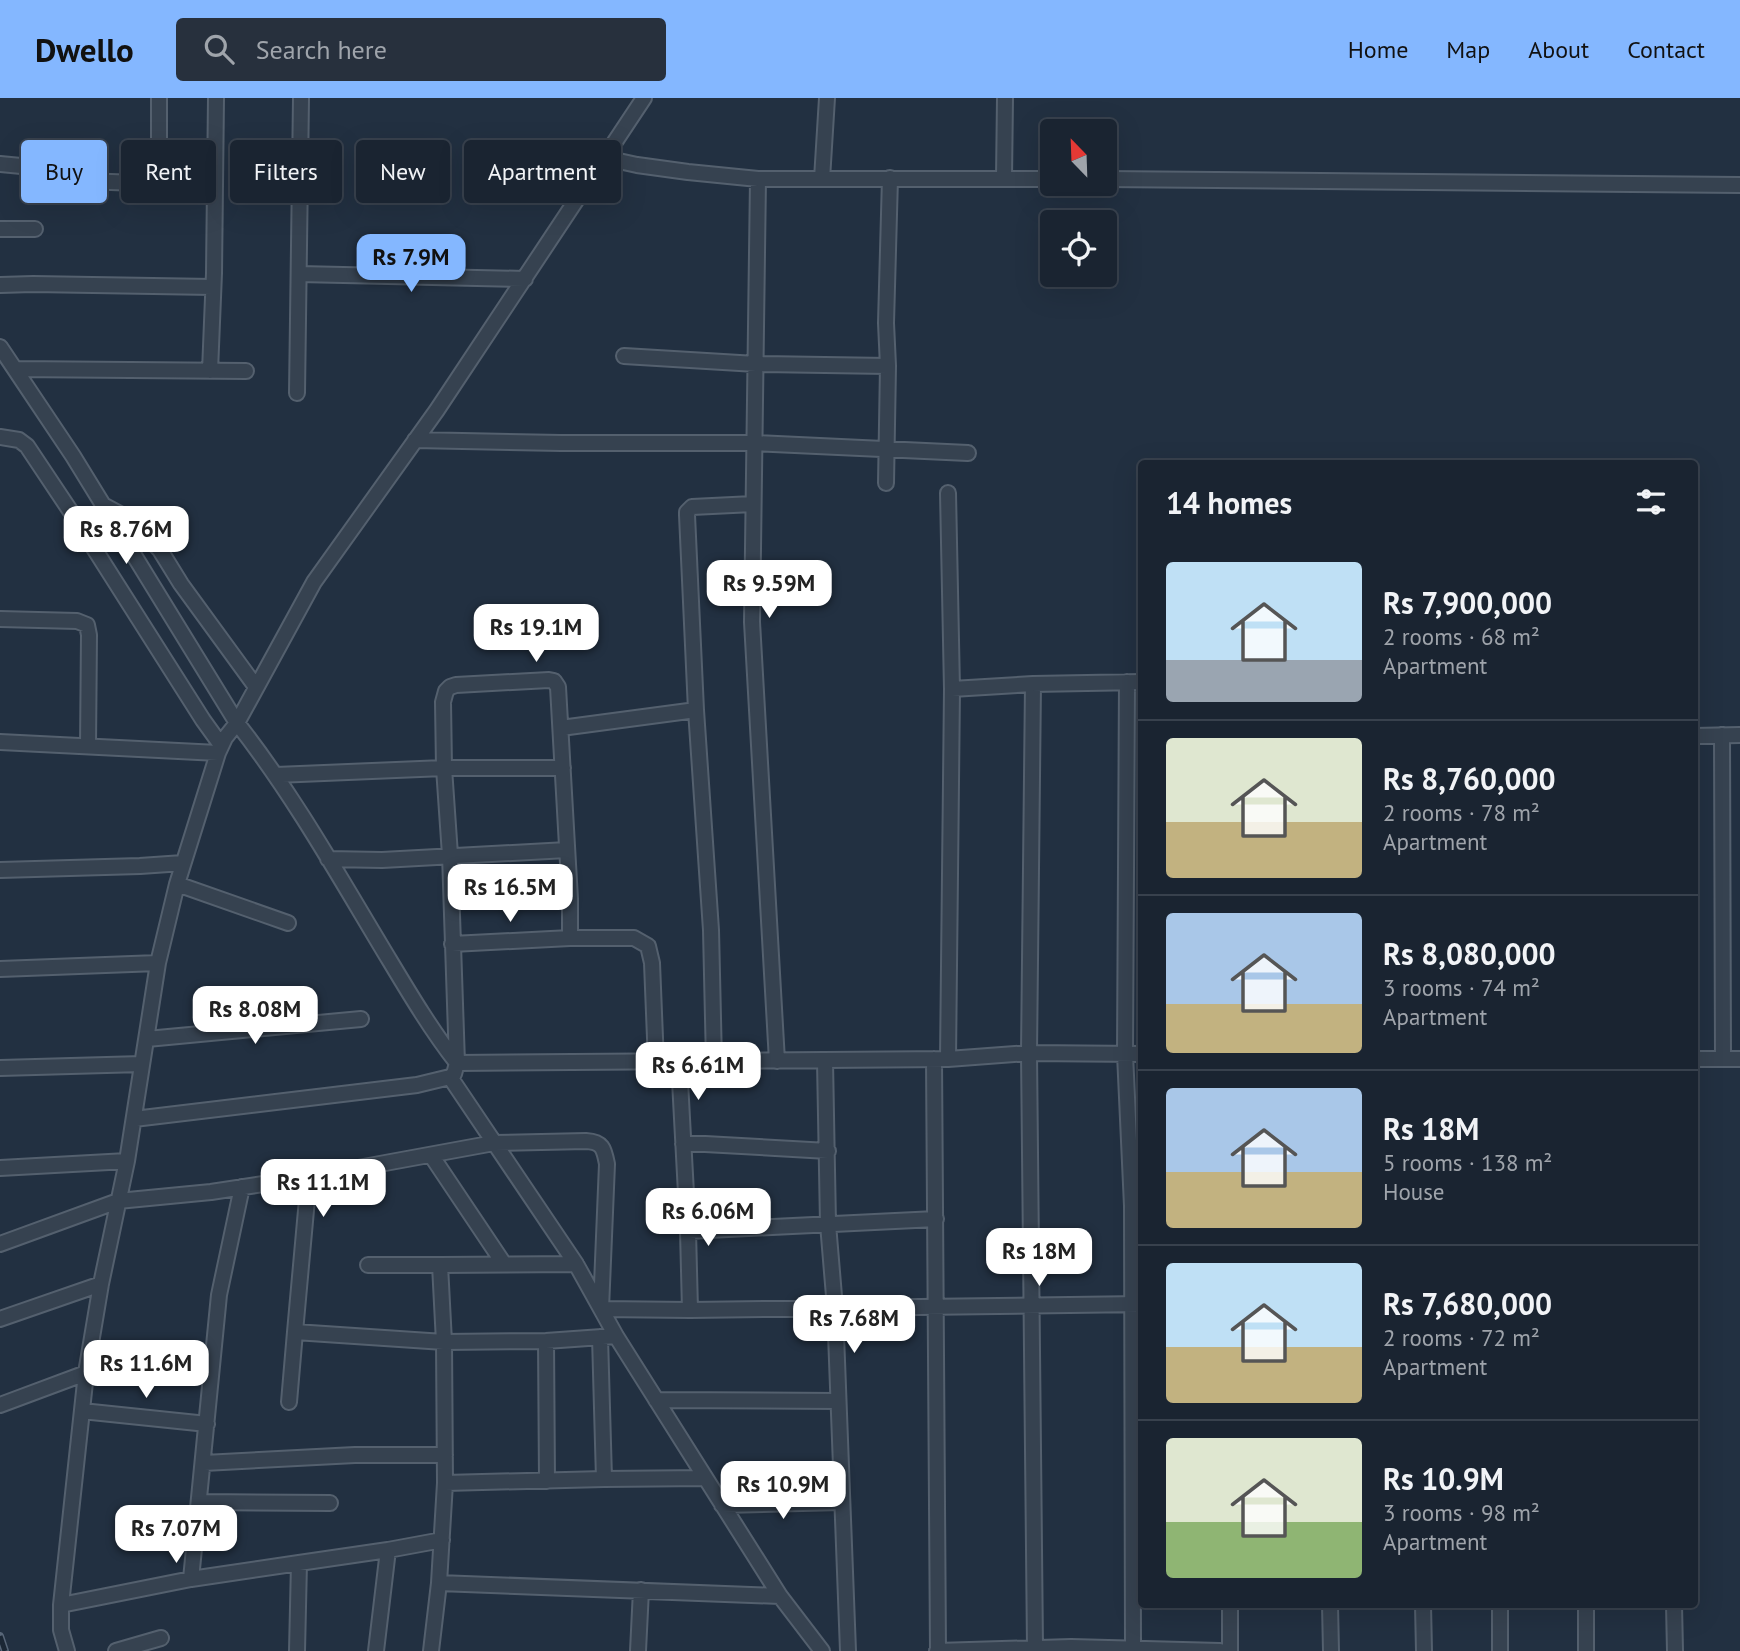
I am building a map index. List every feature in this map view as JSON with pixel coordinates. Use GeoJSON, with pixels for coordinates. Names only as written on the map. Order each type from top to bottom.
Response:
{"type":"FeatureCollection","features":[{"type":"Feature","properties":{"kind":"street"},"geometry":{"type":"LineString","coordinates":[[159,98],[159,140]]}},
{"type":"Feature","properties":{"kind":"street"},"geometry":{"type":"LineString","coordinates":[[216,98],[216,140]]}},
{"type":"Feature","properties":{"kind":"street"},"geometry":{"type":"LineString","coordinates":[[297,393],[301,98]]}},
{"type":"Feature","properties":{"kind":"street"},"geometry":{"type":"LineString","coordinates":[[617,140],[644,98]]}},
{"type":"Feature","properties":{"kind":"street"},"geometry":{"type":"LineString","coordinates":[[822,178],[827,98]]}},
{"type":"Feature","properties":{"kind":"street"},"geometry":{"type":"LineString","coordinates":[[1004,178],[1005,98]]}},
{"type":"Feature","properties":{"kind":"street"},"geometry":{"type":"LineString","coordinates":[[621,161],[758,179],[1040,179]]}},
{"type":"Feature","properties":{"kind":"street"},"geometry":{"type":"LineString","coordinates":[[0,164],[42,167],[59,180],[121,182]]}},
{"type":"Feature","properties":{"kind":"street"},"geometry":{"type":"LineString","coordinates":[[886,483],[890,178]]}},
{"type":"Feature","properties":{"kind":"street"},"geometry":{"type":"LineString","coordinates":[[758,179],[752,622],[778,1061]]}},
{"type":"Feature","properties":{"kind":"street"},"geometry":{"type":"LineString","coordinates":[[1117,179],[1740,185]]}},
{"type":"Feature","properties":{"kind":"street"},"geometry":{"type":"LineString","coordinates":[[210,371],[215,203]]}},
{"type":"Feature","properties":{"kind":"street"},"geometry":{"type":"LineString","coordinates":[[67,1651],[61,1630],[61,1605],[86,1373],[101,1284],[127,1161],[158,963],[183,863],[227,737],[314,582],[415,440],[575,203]]}},
{"type":"Feature","properties":{"kind":"street"},"geometry":{"type":"LineString","coordinates":[[0,229],[36,229]]}},
{"type":"Feature","properties":{"kind":"street"},"geometry":{"type":"LineString","coordinates":[[299,274],[525,279]]}},
{"type":"Feature","properties":{"kind":"street"},"geometry":{"type":"LineString","coordinates":[[0,285],[213,287]]}},
{"type":"Feature","properties":{"kind":"street"},"geometry":{"type":"LineString","coordinates":[[0,347],[102,504],[227,737]]}},
{"type":"Feature","properties":{"kind":"street"},"geometry":{"type":"LineString","coordinates":[[624,356],[755,365],[888,366]]}},
{"type":"Feature","properties":{"kind":"street"},"geometry":{"type":"LineString","coordinates":[[15,369],[246,371]]}},
{"type":"Feature","properties":{"kind":"street"},"geometry":{"type":"LineString","coordinates":[[0,437],[10,437],[27,446],[203,720],[276,775],[414,999],[457,1063]]}},
{"type":"Feature","properties":{"kind":"street"},"geometry":{"type":"LineString","coordinates":[[415,440],[754,443],[968,453]]}},
{"type":"Feature","properties":{"kind":"street"},"geometry":{"type":"LineString","coordinates":[[948,494],[952,688],[936,1219],[937,1651],[1035,1648],[1220,1651]]}},
{"type":"Feature","properties":{"kind":"street"},"geometry":{"type":"LineString","coordinates":[[102,504],[131,520],[160,550],[181,584],[256,687]]}},
{"type":"Feature","properties":{"kind":"street"},"geometry":{"type":"LineString","coordinates":[[714,1062],[711,930],[696,709],[687,512],[692,506],[754,504]]}},
{"type":"Feature","properties":{"kind":"street"},"geometry":{"type":"LineString","coordinates":[[0,619],[77,621],[87,625],[88,746]]}},
{"type":"Feature","properties":{"kind":"street"},"geometry":{"type":"LineString","coordinates":[[134,1119],[417,1085],[454,1074],[457,1063],[443,702],[450,687],[549,680],[554,681],[558,687],[570,938]]}},
{"type":"Feature","properties":{"kind":"street"},"geometry":{"type":"LineString","coordinates":[[952,688],[1134,682],[1125,1054],[1137,1304],[1133,1649]]}},
{"type":"Feature","properties":{"kind":"street"},"geometry":{"type":"LineString","coordinates":[[1033,684],[1029,1053],[1035,1648]]}},
{"type":"Feature","properties":{"kind":"street"},"geometry":{"type":"LineString","coordinates":[[561,728],[696,709]]}},
{"type":"Feature","properties":{"kind":"street"},"geometry":{"type":"LineString","coordinates":[[1722,735],[1723,1059]]}},
{"type":"Feature","properties":{"kind":"street"},"geometry":{"type":"LineString","coordinates":[[1698,736],[1740,735]]}},
{"type":"Feature","properties":{"kind":"street"},"geometry":{"type":"LineString","coordinates":[[0,742],[88,746],[227,737]]}},
{"type":"Feature","properties":{"kind":"street"},"geometry":{"type":"LineString","coordinates":[[276,775],[444,768],[563,768]]}},
{"type":"Feature","properties":{"kind":"street"},"geometry":{"type":"LineString","coordinates":[[328,859],[382,860],[567,850]]}},
{"type":"Feature","properties":{"kind":"street"},"geometry":{"type":"LineString","coordinates":[[0,870],[183,863]]}},
{"type":"Feature","properties":{"kind":"street"},"geometry":{"type":"LineString","coordinates":[[177,884],[288,923]]}},
{"type":"Feature","properties":{"kind":"street"},"geometry":{"type":"LineString","coordinates":[[452,944],[570,938],[634,938],[648,946],[652,963],[656,1063]]}},
{"type":"Feature","properties":{"kind":"street"},"geometry":{"type":"LineString","coordinates":[[0,969],[158,963]]}},
{"type":"Feature","properties":{"kind":"street"},"geometry":{"type":"LineString","coordinates":[[147,1039],[361,1019]]}},
{"type":"Feature","properties":{"kind":"street"},"geometry":{"type":"LineString","coordinates":[[457,1063],[825,1061],[941,1059],[1029,1053],[1138,1054]]}},
{"type":"Feature","properties":{"kind":"street"},"geometry":{"type":"LineString","coordinates":[[1698,1059],[1740,1059]]}},
{"type":"Feature","properties":{"kind":"street"},"geometry":{"type":"LineString","coordinates":[[825,1061],[828,1224],[835,1308],[848,1651]]}},
{"type":"Feature","properties":{"kind":"street"},"geometry":{"type":"LineString","coordinates":[[678,1062],[690,1310]]}},
{"type":"Feature","properties":{"kind":"street"},"geometry":{"type":"LineString","coordinates":[[0,1068],[142,1063]]}},
{"type":"Feature","properties":{"kind":"street"},"geometry":{"type":"LineString","coordinates":[[450,1077],[576,1264],[616,1336],[780,1595],[822,1651]]}},
{"type":"Feature","properties":{"kind":"street"},"geometry":{"type":"LineString","coordinates":[[0,1244],[118,1201],[211,1192],[309,1177],[494,1143],[586,1141],[598,1143],[602,1147],[607,1164],[601,1309]]}},
{"type":"Feature","properties":{"kind":"street"},"geometry":{"type":"LineString","coordinates":[[683,1144],[705,1143],[828,1152]]}},
{"type":"Feature","properties":{"kind":"street"},"geometry":{"type":"LineString","coordinates":[[431,1155],[504,1264]]}},
{"type":"Feature","properties":{"kind":"street"},"geometry":{"type":"LineString","coordinates":[[0,1167],[127,1161]]}},
{"type":"Feature","properties":{"kind":"street"},"geometry":{"type":"LineString","coordinates":[[289,1402],[309,1177]]}},
{"type":"Feature","properties":{"kind":"street"},"geometry":{"type":"LineString","coordinates":[[191,1579],[219,1295],[243,1187]]}},
{"type":"Feature","properties":{"kind":"street"},"geometry":{"type":"LineString","coordinates":[[688,1231],[936,1219]]}},
{"type":"Feature","properties":{"kind":"street"},"geometry":{"type":"LineString","coordinates":[[368,1265],[576,1264]]}},
{"type":"Feature","properties":{"kind":"street"},"geometry":{"type":"LineString","coordinates":[[431,1651],[439,1583],[445,1483],[444,1342],[440,1265]]}},
{"type":"Feature","properties":{"kind":"street"},"geometry":{"type":"LineString","coordinates":[[0,1319],[101,1284]]}},
{"type":"Feature","properties":{"kind":"street"},"geometry":{"type":"LineString","coordinates":[[601,1309],[1137,1304]]}},
{"type":"Feature","properties":{"kind":"street"},"geometry":{"type":"LineString","coordinates":[[295,1332],[444,1342],[616,1336]]}},
{"type":"Feature","properties":{"kind":"street"},"geometry":{"type":"LineString","coordinates":[[600,1337],[604,1479]]}},
{"type":"Feature","properties":{"kind":"street"},"geometry":{"type":"LineString","coordinates":[[546,1340],[547,1481]]}},
{"type":"Feature","properties":{"kind":"street"},"geometry":{"type":"LineString","coordinates":[[0,1405],[86,1373]]}},
{"type":"Feature","properties":{"kind":"street"},"geometry":{"type":"LineString","coordinates":[[656,1400],[838,1401]]}},
{"type":"Feature","properties":{"kind":"street"},"geometry":{"type":"LineString","coordinates":[[82,1411],[207,1424]]}},
{"type":"Feature","properties":{"kind":"street"},"geometry":{"type":"LineString","coordinates":[[204,1463],[355,1455],[445,1455]]}},
{"type":"Feature","properties":{"kind":"street"},"geometry":{"type":"LineString","coordinates":[[445,1483],[705,1478]]}},
{"type":"Feature","properties":{"kind":"street"},"geometry":{"type":"LineString","coordinates":[[200,1502],[331,1503]]}},
{"type":"Feature","properties":{"kind":"street"},"geometry":{"type":"LineString","coordinates":[[722,1505],[842,1502]]}},
{"type":"Feature","properties":{"kind":"street"},"geometry":{"type":"LineString","coordinates":[[61,1605],[191,1579],[442,1540]]}},
{"type":"Feature","properties":{"kind":"street"},"geometry":{"type":"LineString","coordinates":[[376,1651],[388,1550]]}},
{"type":"Feature","properties":{"kind":"street"},"geometry":{"type":"LineString","coordinates":[[297,1651],[299,1563]]}},
{"type":"Feature","properties":{"kind":"street"},"geometry":{"type":"LineString","coordinates":[[439,1583],[780,1595]]}},
{"type":"Feature","properties":{"kind":"street"},"geometry":{"type":"LineString","coordinates":[[638,1651],[641,1590]]}},
{"type":"Feature","properties":{"kind":"street"},"geometry":{"type":"LineString","coordinates":[[1230,1608],[1230,1651]]}},
{"type":"Feature","properties":{"kind":"street"},"geometry":{"type":"LineString","coordinates":[[1330,1608],[1331,1651]]}},
{"type":"Feature","properties":{"kind":"street"},"geometry":{"type":"LineString","coordinates":[[1423,1608],[1424,1651]]}},
{"type":"Feature","properties":{"kind":"street"},"geometry":{"type":"LineString","coordinates":[[1500,1608],[1500,1651]]}},
{"type":"Feature","properties":{"kind":"street"},"geometry":{"type":"LineString","coordinates":[[1586,1608],[1586,1651]]}},
{"type":"Feature","properties":{"kind":"street"},"geometry":{"type":"LineString","coordinates":[[1674,1608],[1675,1651]]}},
{"type":"Feature","properties":{"kind":"street"},"geometry":{"type":"LineString","coordinates":[[116,1651],[161,1638]]}},
{"type":"Feature","properties":{"kind":"railway"},"geometry":{"type":"LineString","coordinates":[[0,1636],[5,1651]]}}]}
